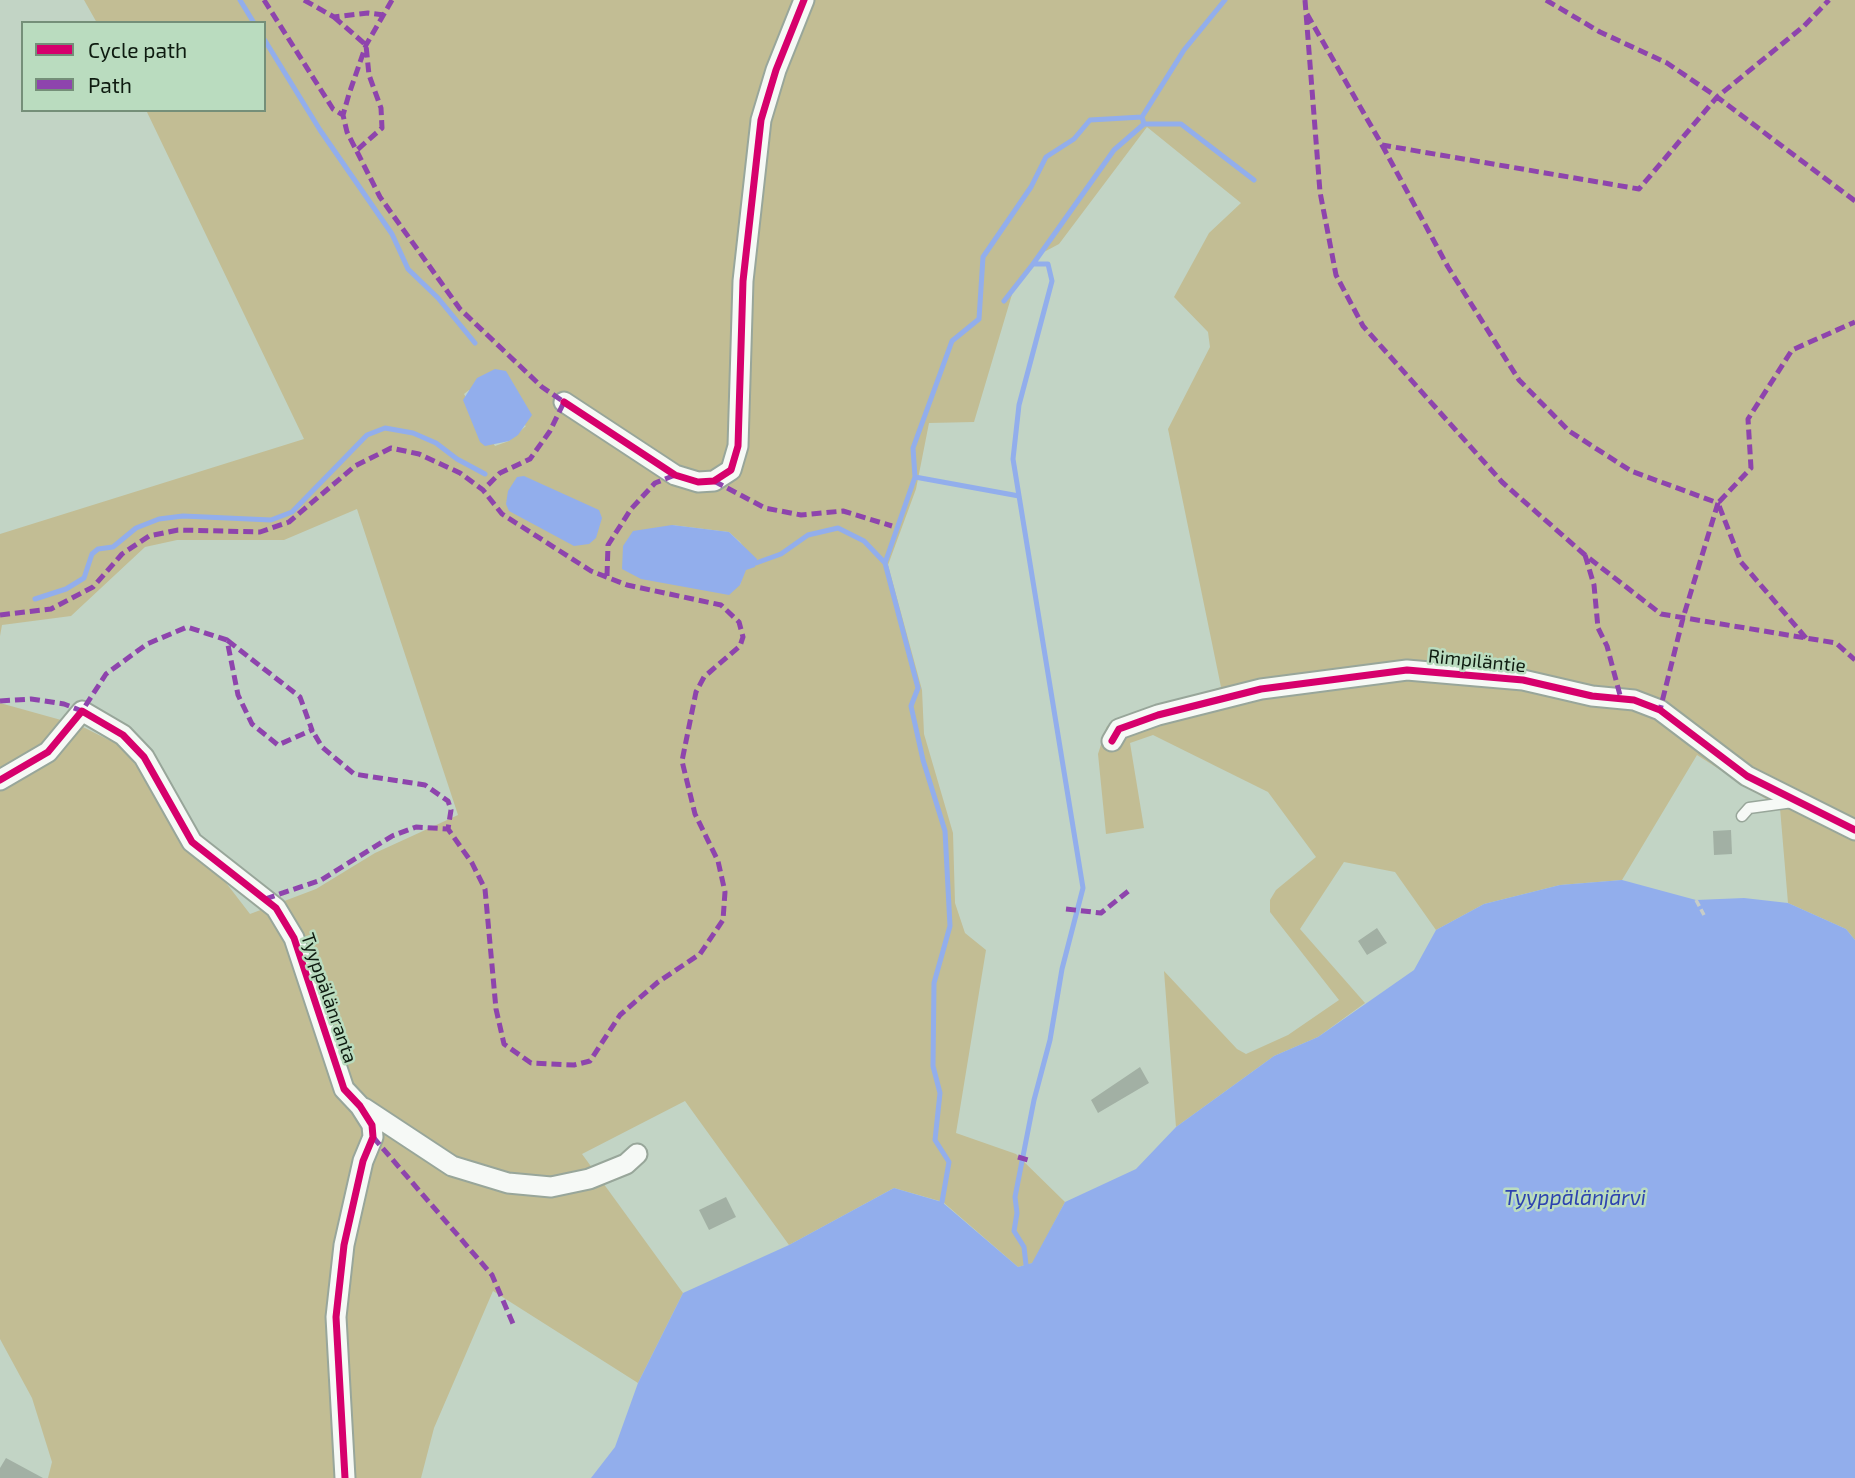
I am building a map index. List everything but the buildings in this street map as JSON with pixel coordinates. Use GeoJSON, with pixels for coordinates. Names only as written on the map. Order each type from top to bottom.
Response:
{"type":"FeatureCollection","features":[{"type":"Feature","properties":{"kind":"street"},"geometry":{"type":"LineString","coordinates":[[564,402],[675,475],[698,482],[714,481],[732,470],[738,446],[743,281],[761,121],[804,0]]}},
{"type":"Feature","properties":{"kind":"street","name":"Rimpiläntie"},"geometry":{"type":"LineString","coordinates":[[1112,741],[1119,729],[1158,715],[1261,689],[1407,670],[1523,680],[1592,696],[1634,700],[1660,710],[1728,762],[1794,802],[1855,830]]}},
{"type":"Feature","properties":{"kind":"street","name":"Tyyppälänranta"},"geometry":{"type":"LineString","coordinates":[[0,780],[48,752],[82,711],[123,735],[144,757],[192,842],[276,908],[293,938],[344,1088],[372,1125],[373,1137],[363,1161],[344,1245],[336,1317],[345,1478]]}},
{"type":"Feature","properties":{"kind":"street"},"geometry":{"type":"LineString","coordinates":[[360,1106],[452,1166],[508,1183],[551,1187],[589,1179],[626,1164],[637,1154]]}},
{"type":"Feature","properties":{"kind":"lane"},"geometry":{"type":"LineString","coordinates":[[1742,816],[1749,808],[1794,802]]}},
{"type":"Feature","properties":{"kind":"path"},"geometry":{"type":"LineString","coordinates":[[1696,900],[1704,915]]}},
{"type":"Feature","properties":{"kind":"shaded area"},"geometry":{"type":"Polygon","coordinates":[[[84,0],[1855,0],[1855,940],[1846,929],[1788,903],[1780,808],[1697,755],[1622,880],[1560,885],[1484,904],[1436,930],[1395,872],[1344,862],[1300,929],[1365,1003],[1318,1037],[1274,1056],[1176,1127],[1164,971],[1237,1049],[1246,1054],[1288,1035],[1339,1000],[1270,912],[1270,900],[1276,890],[1316,857],[1268,792],[1153,735],[1130,743],[1144,828],[1106,834],[1098,754],[1107,726],[1221,687],[1168,429],[1210,347],[1208,332],[1174,297],[1209,233],[1241,203],[1147,127],[1059,244],[1044,252],[1013,291],[974,422],[929,423],[916,489],[888,565],[922,690],[924,734],[953,833],[955,903],[965,933],[986,950],[956,1133],[1016,1154],[1065,1202],[1033,1263],[1018,1267],[943,1202],[894,1188],[789,1245],[685,1101],[582,1154],[683,1293],[638,1383],[493,1291],[434,1428],[421,1478],[48,1478],[52,1462],[32,1398],[0,1339],[0,703],[79,725],[121,746],[250,914],[316,889],[375,853],[458,815],[357,509],[284,540],[177,540],[145,547],[71,616],[2,625],[0,636],[0,534],[304,439],[147,112],[266,112],[266,21],[96,21],[84,0]],[[469,390],[464,394],[495,446],[509,441],[526,426],[469,390]],[[672,525],[740,585],[748,553],[729,532],[672,525]]]}},
{"type":"Feature","properties":{"kind":"water"},"geometry":{"type":"Polygon","coordinates":[[[495,369],[506,371],[532,415],[518,435],[509,441],[485,446],[480,442],[463,400],[477,378],[495,369]]]}},
{"type":"Feature","properties":{"kind":"water"},"geometry":{"type":"Polygon","coordinates":[[[524,476],[599,510],[602,518],[596,538],[589,544],[574,546],[509,511],[506,504],[508,491],[517,477],[524,476]]]}},
{"type":"Feature","properties":{"kind":"water"},"geometry":{"type":"Polygon","coordinates":[[[672,525],[729,532],[757,559],[755,567],[746,570],[740,585],[729,595],[641,579],[622,569],[623,546],[633,531],[672,525]]]}},
{"type":"Feature","properties":{"kind":"water","name":"Tyyppälänjärvi"},"geometry":{"type":"Polygon","coordinates":[[[1622,880],[1696,900],[1744,898],[1788,903],[1846,929],[1855,940],[1855,1478],[591,1478],[615,1447],[638,1383],[683,1293],[789,1245],[894,1188],[942,1202],[1018,1267],[1032,1263],[1065,1202],[1136,1169],[1176,1127],[1274,1056],[1318,1037],[1414,970],[1436,930],[1484,904],[1560,885],[1622,880]]]}},
{"type":"Feature","properties":{"kind":"waterway"},"geometry":{"type":"LineString","coordinates":[[240,0],[253,21]]}},
{"type":"Feature","properties":{"kind":"waterway"},"geometry":{"type":"LineString","coordinates":[[1026,1265],[1024,1247],[1014,1231],[1017,1213],[1015,1197],[1034,1100],[1050,1040],[1062,969],[1083,888],[1013,459],[1019,405],[1052,281],[1048,264],[1033,264],[1114,150],[1144,124],[1142,117],[1184,50],[1225,0]]}},
{"type":"Feature","properties":{"kind":"waterway"},"geometry":{"type":"LineString","coordinates":[[266,42],[320,130],[392,234],[408,269],[438,298],[475,343]]}},
{"type":"Feature","properties":{"kind":"waterway"},"geometry":{"type":"LineString","coordinates":[[915,477],[913,448],[952,341],[979,319],[983,257],[1031,187],[1046,157],[1074,139],[1090,120],[1142,117]]}},
{"type":"Feature","properties":{"kind":"waterway"},"geometry":{"type":"LineString","coordinates":[[1144,124],[1181,124],[1254,180]]}},
{"type":"Feature","properties":{"kind":"waterway"},"geometry":{"type":"LineString","coordinates":[[1004,301],[1033,264]]}},
{"type":"Feature","properties":{"kind":"waterway"},"geometry":{"type":"LineString","coordinates":[[35,599],[66,589],[84,578],[92,554],[98,549],[113,547],[136,528],[159,519],[183,516],[271,520],[292,512],[367,435],[385,428],[413,433],[436,443],[457,459],[485,474]]}},
{"type":"Feature","properties":{"kind":"waterway"},"geometry":{"type":"LineString","coordinates":[[885,563],[915,477],[1019,496]]}},
{"type":"Feature","properties":{"kind":"waterway"},"geometry":{"type":"LineString","coordinates":[[756,563],[781,554],[808,535],[838,528],[864,541],[885,563],[918,688],[911,706],[923,760],[945,831],[950,926],[934,983],[933,1066],[940,1093],[935,1140],[949,1162],[942,1202]]}},
{"type":"Feature","properties":{"kind":"marked path"},"geometry":{"type":"LineString","coordinates":[[264,0],[333,109],[343,115]]}},
{"type":"Feature","properties":{"kind":"marked path"},"geometry":{"type":"LineString","coordinates":[[304,0],[334,17],[368,13],[384,15]]}},
{"type":"Feature","properties":{"kind":"marked path"},"geometry":{"type":"LineString","coordinates":[[392,0],[366,45],[349,94],[343,115],[347,132],[380,197],[460,309],[542,387],[564,402],[550,431],[530,459],[500,473],[483,490]]}},
{"type":"Feature","properties":{"kind":"marked path"},"geometry":{"type":"LineString","coordinates":[[1305,0],[1320,192],[1336,275],[1363,326],[1502,482],[1585,555],[1661,614],[1836,643],[1855,660]]}},
{"type":"Feature","properties":{"kind":"marked path"},"geometry":{"type":"LineString","coordinates":[[1546,0],[1600,32],[1667,63],[1717,97],[1855,201]]}},
{"type":"Feature","properties":{"kind":"marked path"},"geometry":{"type":"LineString","coordinates":[[1307,14],[1382,145],[1639,189],[1717,97],[1804,26],[1829,0]]}},
{"type":"Feature","properties":{"kind":"marked path"},"geometry":{"type":"LineString","coordinates":[[334,17],[366,45],[369,75],[381,108],[382,128],[357,150]]}},
{"type":"Feature","properties":{"kind":"marked path"},"geometry":{"type":"LineString","coordinates":[[1382,145],[1448,267],[1519,380],[1569,431],[1631,471],[1718,503],[1683,618],[1660,710]]}},
{"type":"Feature","properties":{"kind":"marked path"},"geometry":{"type":"LineString","coordinates":[[1806,638],[1741,562],[1718,503],[1751,468],[1748,419],[1792,350],[1855,322]]}},
{"type":"Feature","properties":{"kind":"marked path"},"geometry":{"type":"LineString","coordinates":[[0,615],[51,609],[93,587],[122,554],[149,536],[178,530],[260,532],[289,522],[355,466],[391,448],[419,454],[460,473],[483,490],[502,514],[591,571],[627,585],[721,605],[739,622],[743,637],[740,646],[704,677],[696,692],[682,761],[695,814],[718,861],[725,892],[723,920],[700,954],[658,982],[620,1015],[590,1061],[574,1065],[531,1063],[504,1044],[496,1009],[485,889],[472,863],[448,829],[451,810],[448,801],[425,785],[354,774],[322,747],[312,730]]}},
{"type":"Feature","properties":{"kind":"marked path"},"geometry":{"type":"LineString","coordinates":[[607,576],[608,545],[631,509],[655,483],[675,475]]}},
{"type":"Feature","properties":{"kind":"marked path"},"geometry":{"type":"LineString","coordinates":[[714,481],[765,508],[801,515],[843,511],[892,526]]}},
{"type":"Feature","properties":{"kind":"marked path"},"geometry":{"type":"LineString","coordinates":[[1585,555],[1594,585],[1598,628],[1607,646],[1621,699]]}},
{"type":"Feature","properties":{"kind":"marked path"},"geometry":{"type":"LineString","coordinates":[[0,701],[31,699],[64,704],[82,711],[106,674],[147,644],[187,627],[227,640],[238,695],[252,724],[278,745],[312,730],[300,697],[227,640]]}},
{"type":"Feature","properties":{"kind":"marked path"},"geometry":{"type":"LineString","coordinates":[[265,899],[321,880],[392,836],[416,827],[448,829]]}},
{"type":"Feature","properties":{"kind":"marked path"},"geometry":{"type":"LineString","coordinates":[[1066,909],[1101,913],[1131,889]]}},
{"type":"Feature","properties":{"kind":"marked path"},"geometry":{"type":"LineString","coordinates":[[373,1137],[492,1275],[514,1326]]}},
{"type":"Feature","properties":{"kind":"marked path"},"geometry":{"type":"LineString","coordinates":[[1018,1157],[1028,1160]]}},
{"type":"Feature","properties":{"kind":"cycle path"},"geometry":{"type":"LineString","coordinates":[[564,402],[675,475],[698,482],[714,481],[731,470],[738,446],[743,281],[761,120],[776,70],[804,0]]}},
{"type":"Feature","properties":{"kind":"cycle path"},"geometry":{"type":"LineString","coordinates":[[1112,741],[1119,729],[1158,715],[1261,689],[1407,670],[1523,680],[1592,696],[1634,700],[1660,710],[1747,776],[1855,830]]}},
{"type":"Feature","properties":{"kind":"cycle path"},"geometry":{"type":"LineString","coordinates":[[0,780],[48,752],[82,711],[123,735],[144,757],[192,842],[276,908],[294,938],[344,1089],[360,1106],[372,1125],[373,1137],[363,1161],[344,1245],[336,1317],[345,1478]]}}]}
